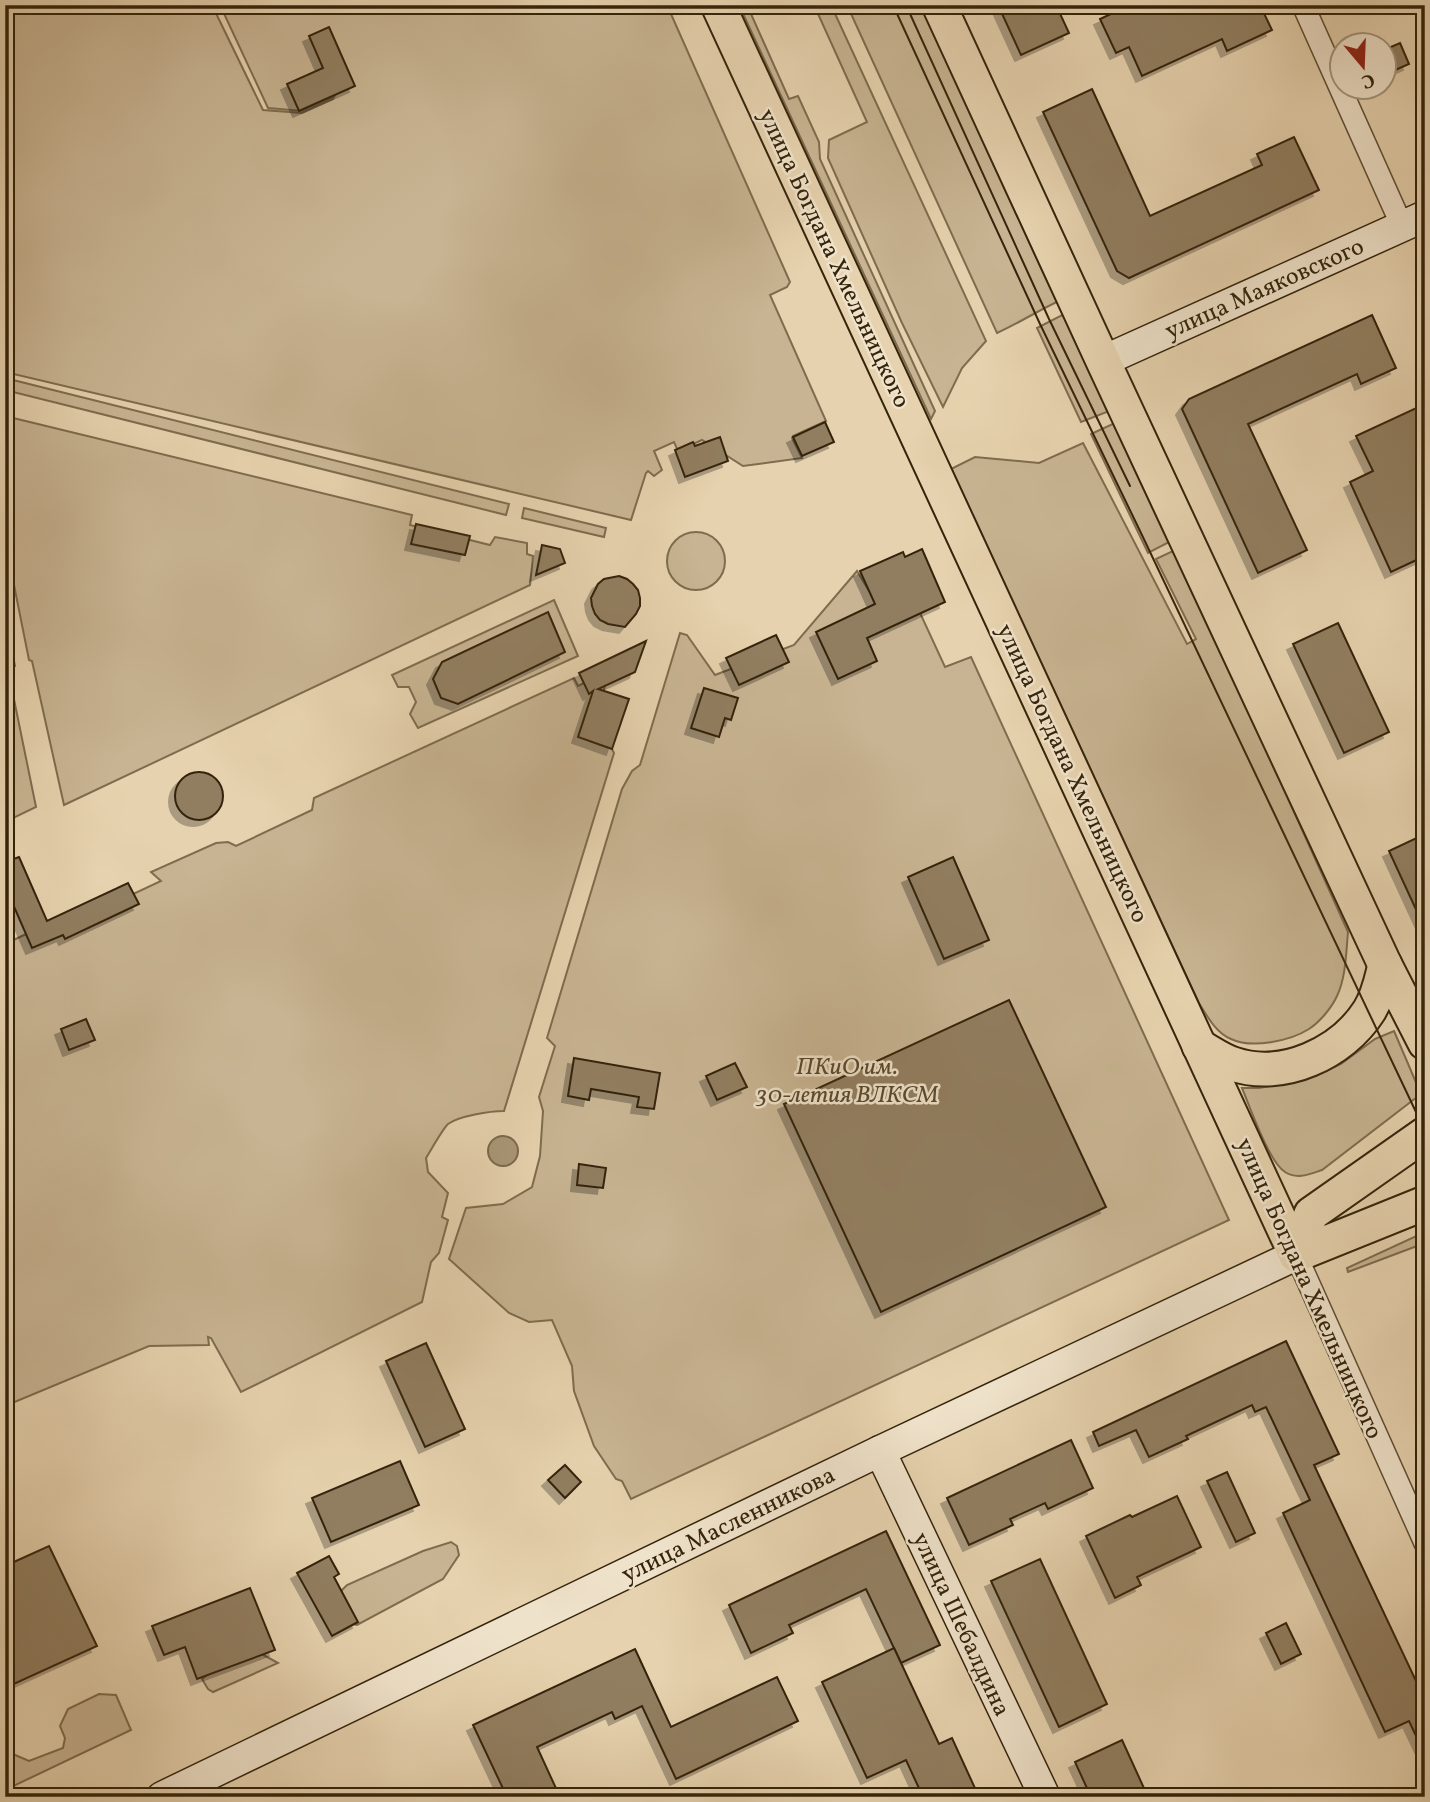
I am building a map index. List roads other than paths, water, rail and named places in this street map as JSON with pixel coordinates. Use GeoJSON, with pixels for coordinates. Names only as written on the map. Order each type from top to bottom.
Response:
{"type":"FeatureCollection","features":[{"type":"Feature","properties":{"kind":"main road","name":"улица Богдана Хмельницкого"},"geometry":{"type":"LineString","coordinates":[[718,5],[1296,1255]]}},
{"type":"Feature","properties":{"kind":"main road"},"geometry":{"type":"LineString","coordinates":[[939,5],[1385,965],[1425,1043]]}},
{"type":"Feature","properties":{"kind":"main road","name":"улица Маяковского"},"geometry":{"type":"LineString","coordinates":[[1102,360],[1413,221]]}},
{"type":"Feature","properties":{"kind":"main road"},"geometry":{"type":"LineString","coordinates":[[1199,1046],[1233,1064],[1259,1069],[1289,1066],[1316,1058],[1349,1035],[1369,1011],[1376,999],[1385,965]]}},
{"type":"Feature","properties":{"kind":"main road"},"geometry":{"type":"LineString","coordinates":[[1296,1255],[1311,1214],[1425,1134]]}},
{"type":"Feature","properties":{"kind":"main road","name":"улица Масленникова"},"geometry":{"type":"LineString","coordinates":[[162,1797],[880,1451],[1296,1255],[1425,1203]]}},
{"type":"Feature","properties":{"kind":"main road","name":"улица Шебалдина"},"geometry":{"type":"LineString","coordinates":[[880,1451],[1045,1797]]}},
{"type":"Feature","properties":{"kind":"street"},"geometry":{"type":"LineString","coordinates":[[1303,5],[1413,221]]}},
{"type":"Feature","properties":{"kind":"street","name":"улица Богдана Хмельницкого"},"geometry":{"type":"LineString","coordinates":[[1296,1255],[1425,1542]]}},
{"type":"Feature","properties":{"kind":"tram line"},"geometry":{"type":"LineString","coordinates":[[893,5],[1040,324],[1425,1131]]}},
{"type":"Feature","properties":{"kind":"tram line"},"geometry":{"type":"LineString","coordinates":[[906,5],[1049,319],[1130,486]]}},
{"type":"Feature","properties":{"kind":"park label","name":"ПКиО им. 30-летия ВЛКСМ"},"geometry":{"type":"Point","coordinates":[847,1080]}}]}
